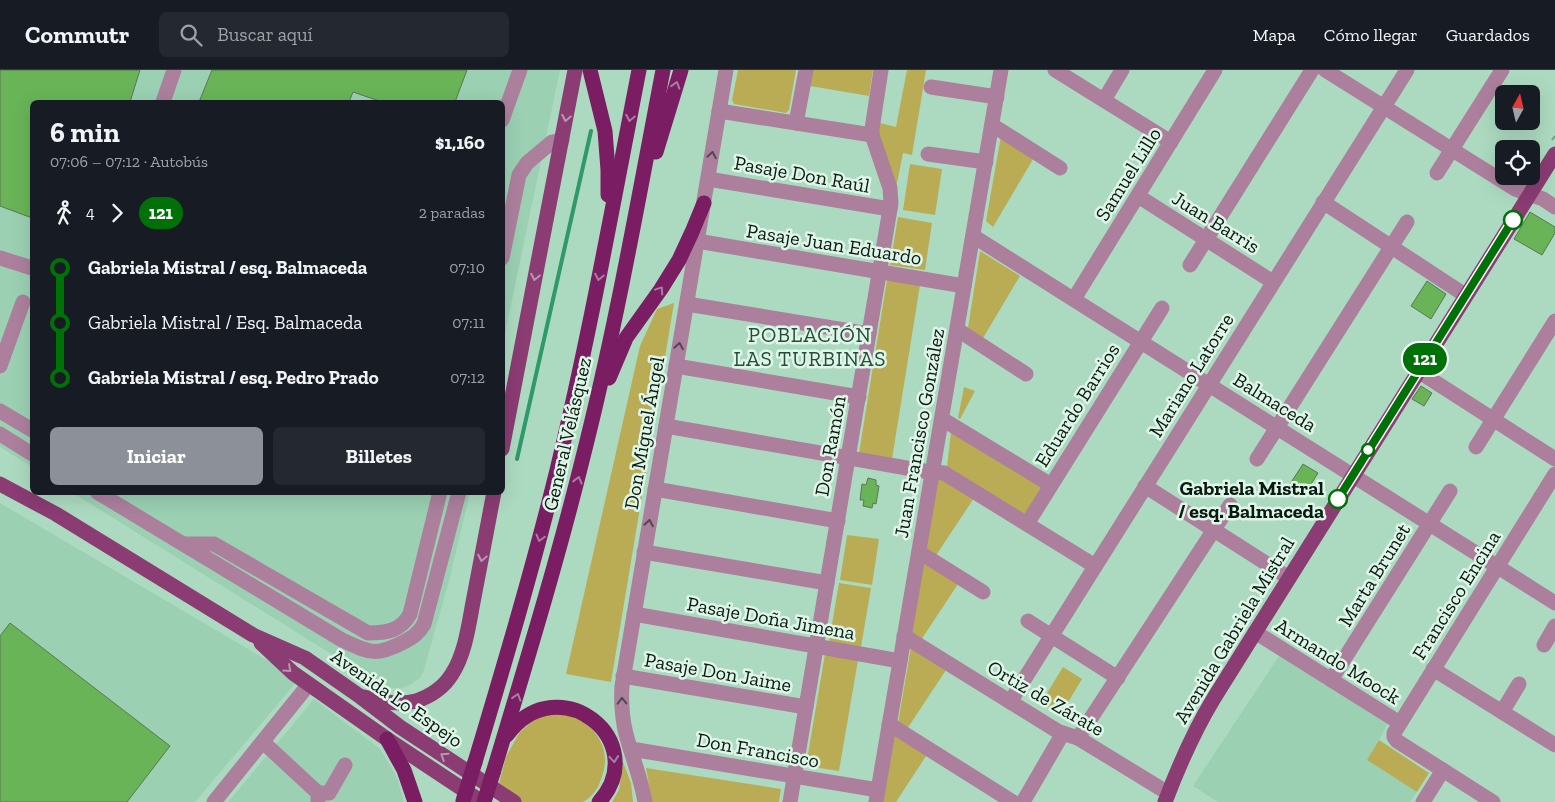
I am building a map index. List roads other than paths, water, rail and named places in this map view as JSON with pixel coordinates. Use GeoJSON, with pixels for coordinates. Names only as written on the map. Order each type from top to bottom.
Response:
{"type":"FeatureCollection","features":[{"type":"Feature","properties":{"kind":"highway"},"geometry":{"type":"LineString","coordinates":[[590,70],[603,119],[606,144],[608,229]]}},
{"type":"Feature","properties":{"kind":"highway","name":"General Velásquez"},"geometry":{"type":"LineString","coordinates":[[463,801],[510,644],[546,514],[580,366],[639,70]]}},
{"type":"Feature","properties":{"kind":"highway","name":"General Velásquez"},"geometry":{"type":"LineString","coordinates":[[483,802],[544,606],[583,460],[611,337],[664,70]]}},
{"type":"Feature","properties":{"kind":"highway"},"geometry":{"type":"LineString","coordinates":[[639,198],[681,70]]}},
{"type":"Feature","properties":{"kind":"highway"},"geometry":{"type":"LineString","coordinates":[[583,460],[605,388],[622,346],[679,260],[704,203]]}},
{"type":"Feature","properties":{"kind":"highway"},"geometry":{"type":"LineString","coordinates":[[502,743],[517,724],[538,711],[547,708],[565,708],[582,713],[604,731],[614,754],[612,778],[606,793],[599,802]]}},
{"type":"Feature","properties":{"kind":"highway"},"geometry":{"type":"LineString","coordinates":[[387,739],[404,770],[415,802]]}},
{"type":"Feature","properties":{"kind":"main road"},"geometry":{"type":"LineString","coordinates":[[505,434],[575,70]]}},
{"type":"Feature","properties":{"kind":"main road","name":"Avenida Gabriela Mistral"},"geometry":{"type":"LineString","coordinates":[[1167,798],[1184,753],[1199,722],[1555,154]]}},
{"type":"Feature","properties":{"kind":"main road","name":"Avenida Lo Espejo"},"geometry":{"type":"LineString","coordinates":[[0,474],[56,514]]}},
{"type":"Feature","properties":{"kind":"main road","name":"Avenida Lo Espejo"},"geometry":{"type":"LineString","coordinates":[[0,484],[56,514],[253,635],[305,658],[400,727],[514,802]]}},
{"type":"Feature","properties":{"kind":"main road"},"geometry":{"type":"LineString","coordinates":[[358,695],[393,703],[415,701],[433,693],[452,674],[460,657],[468,630],[493,495]]}},
{"type":"Feature","properties":{"kind":"main road","name":"Avenida Lo Espejo"},"geometry":{"type":"LineString","coordinates":[[253,635],[293,673],[387,739],[483,802]]}},
{"type":"Feature","properties":{"kind":"street"},"geometry":{"type":"LineString","coordinates":[[164,100],[174,70]]}},
{"type":"Feature","properties":{"kind":"street"},"geometry":{"type":"LineString","coordinates":[[505,112],[520,70]]}},
{"type":"Feature","properties":{"kind":"street","name":"Don Miguel Ángel"},"geometry":{"type":"LineString","coordinates":[[645,802],[639,774],[630,749],[621,707],[624,676],[726,70]]}},
{"type":"Feature","properties":{"kind":"street"},"geometry":{"type":"LineString","coordinates":[[796,123],[806,70]]}},
{"type":"Feature","properties":{"kind":"street","name":"Don Ramón"},"geometry":{"type":"LineString","coordinates":[[790,802],[890,209],[890,188],[872,136],[881,70]]}},
{"type":"Feature","properties":{"kind":"street","name":"Juan Francisco González"},"geometry":{"type":"LineString","coordinates":[[877,796],[1001,70]]}},
{"type":"Feature","properties":{"kind":"street"},"geometry":{"type":"LineString","coordinates":[[1055,70],[1171,142]]}},
{"type":"Feature","properties":{"kind":"street"},"geometry":{"type":"LineString","coordinates":[[1104,100],[1122,70]]}},
{"type":"Feature","properties":{"kind":"street","name":"Samuel Lillo"},"geometry":{"type":"LineString","coordinates":[[1074,299],[1215,70]]}},
{"type":"Feature","properties":{"kind":"street"},"geometry":{"type":"LineString","coordinates":[[1190,265],[1312,70]]}},
{"type":"Feature","properties":{"kind":"street"},"geometry":{"type":"LineString","coordinates":[[1325,70],[1515,189],[1543,199],[1555,207]]}},
{"type":"Feature","properties":{"kind":"street","name":"Mariano Latorre"},"geometry":{"type":"LineString","coordinates":[[1010,702],[1406,70]]}},
{"type":"Feature","properties":{"kind":"street"},"geometry":{"type":"LineString","coordinates":[[1438,173],[1502,70]]}},
{"type":"Feature","properties":{"kind":"street"},"geometry":{"type":"LineString","coordinates":[[931,87],[997,97]]}},
{"type":"Feature","properties":{"kind":"street"},"geometry":{"type":"LineString","coordinates":[[719,111],[872,136]]}},
{"type":"Feature","properties":{"kind":"street"},"geometry":{"type":"LineString","coordinates":[[992,125],[1060,168]]}},
{"type":"Feature","properties":{"kind":"street"},"geometry":{"type":"LineString","coordinates":[[505,243],[519,175],[527,163],[552,142],[562,140]]}},
{"type":"Feature","properties":{"kind":"street"},"geometry":{"type":"LineString","coordinates":[[928,154],[986,162]]}},
{"type":"Feature","properties":{"kind":"street","name":"Pasaje Don Raúl"},"geometry":{"type":"LineString","coordinates":[[708,179],[890,209]]}},
{"type":"Feature","properties":{"kind":"street","name":"Juan Barris"},"geometry":{"type":"LineString","coordinates":[[1138,196],[1273,282]]}},
{"type":"Feature","properties":{"kind":"street"},"geometry":{"type":"LineString","coordinates":[[1324,202],[1465,295]]}},
{"type":"Feature","properties":{"kind":"street"},"geometry":{"type":"LineString","coordinates":[[1257,459],[1407,222]]}},
{"type":"Feature","properties":{"kind":"street","name":"Balmaceda"},"geometry":{"type":"LineString","coordinates":[[973,236],[1555,603]]}},
{"type":"Feature","properties":{"kind":"street","name":"Pasaje Juan Eduardo"},"geometry":{"type":"LineString","coordinates":[[697,241],[964,286]]}},
{"type":"Feature","properties":{"kind":"street"},"geometry":{"type":"LineString","coordinates":[[0,258],[30,267]]}},
{"type":"Feature","properties":{"kind":"street"},"geometry":{"type":"LineString","coordinates":[[0,366],[23,302]]}},
{"type":"Feature","properties":{"kind":"street"},"geometry":{"type":"LineString","coordinates":[[687,304],[869,334]]}},
{"type":"Feature","properties":{"kind":"street","name":"Eduardo Barrios"},"geometry":{"type":"LineString","coordinates":[[1027,524],[1162,308]]}},
{"type":"Feature","properties":{"kind":"street"},"geometry":{"type":"LineString","coordinates":[[1476,447],[1555,321]]}},
{"type":"Feature","properties":{"kind":"street"},"geometry":{"type":"LineString","coordinates":[[958,330],[1026,374]]}},
{"type":"Feature","properties":{"kind":"street"},"geometry":{"type":"LineString","coordinates":[[676,366],[859,397]]}},
{"type":"Feature","properties":{"kind":"street"},"geometry":{"type":"LineString","coordinates":[[1418,372],[1555,459]]}},
{"type":"Feature","properties":{"kind":"street"},"geometry":{"type":"LineString","coordinates":[[0,411],[30,429]]}},
{"type":"Feature","properties":{"kind":"street"},"geometry":{"type":"LineString","coordinates":[[942,419],[1051,485]]}},
{"type":"Feature","properties":{"kind":"street"},"geometry":{"type":"LineString","coordinates":[[666,426],[944,473],[1095,566]]}},
{"type":"Feature","properties":{"kind":"street"},"geometry":{"type":"LineString","coordinates":[[0,434],[30,453]]}},
{"type":"Feature","properties":{"kind":"street","name":"Francisco Encina"},"geometry":{"type":"LineString","coordinates":[[1397,730],[1555,474]]}},
{"type":"Feature","properties":{"kind":"street"},"geometry":{"type":"LineString","coordinates":[[1145,486],[1288,578]]}},
{"type":"Feature","properties":{"kind":"street"},"geometry":{"type":"LineString","coordinates":[[655,489],[838,521]]}},
{"type":"Feature","properties":{"kind":"street","name":"Marta Brunet"},"geometry":{"type":"LineString","coordinates":[[1331,680],[1450,491]]}},
{"type":"Feature","properties":{"kind":"street"},"geometry":{"type":"LineString","coordinates":[[102,495],[342,640],[365,650],[379,652],[389,650],[414,636],[424,624],[458,495]]}},
{"type":"Feature","properties":{"kind":"street"},"geometry":{"type":"LineString","coordinates":[[184,544],[214,544],[368,633],[381,633],[402,625],[410,614],[439,495]]}},
{"type":"Feature","properties":{"kind":"street"},"geometry":{"type":"LineString","coordinates":[[1078,738],[1230,505]]}},
{"type":"Feature","properties":{"kind":"street"},"geometry":{"type":"LineString","coordinates":[[644,552],[827,583]]}},
{"type":"Feature","properties":{"kind":"street"},"geometry":{"type":"LineString","coordinates":[[919,552],[983,592]]}},
{"type":"Feature","properties":{"kind":"street","name":"Pasaje Doña Jimena"},"geometry":{"type":"LineString","coordinates":[[634,614],[900,661]]}},
{"type":"Feature","properties":{"kind":"street"},"geometry":{"type":"LineString","coordinates":[[1028,621],[1118,678]]}},
{"type":"Feature","properties":{"kind":"street"},"geometry":{"type":"LineString","coordinates":[[1544,644],[1555,626]]}},
{"type":"Feature","properties":{"kind":"street","name":"Armando Moock"},"geometry":{"type":"LineString","coordinates":[[1255,632],[1331,680],[1397,730],[1397,741],[1493,802]]}},
{"type":"Feature","properties":{"kind":"street"},"geometry":{"type":"LineString","coordinates":[[365,650],[368,633]]}},
{"type":"Feature","properties":{"kind":"street","name":"Ortiz de Zárate"},"geometry":{"type":"LineString","coordinates":[[904,636],[1010,702],[1063,733],[1078,738],[1167,798]]}},
{"type":"Feature","properties":{"kind":"street"},"geometry":{"type":"LineString","coordinates":[[1433,670],[1555,745]]}},
{"type":"Feature","properties":{"kind":"street","name":"Pasaje Don Jaime"},"geometry":{"type":"LineString","coordinates":[[624,676],[806,707]]}},
{"type":"Feature","properties":{"kind":"street"},"geometry":{"type":"LineString","coordinates":[[214,802],[309,684]]}},
{"type":"Feature","properties":{"kind":"street"},"geometry":{"type":"LineString","coordinates":[[1502,712],[1519,684]]}},
{"type":"Feature","properties":{"kind":"street"},"geometry":{"type":"LineString","coordinates":[[890,724],[1013,802]]}},
{"type":"Feature","properties":{"kind":"street"},"geometry":{"type":"LineString","coordinates":[[1022,802],[1063,733]]}},
{"type":"Feature","properties":{"kind":"street"},"geometry":{"type":"LineString","coordinates":[[263,742],[318,797],[329,793],[345,765]]}},
{"type":"Feature","properties":{"kind":"street","name":"Don Francisco"},"geometry":{"type":"LineString","coordinates":[[630,749],[794,776],[877,796]]}},
{"type":"Feature","properties":{"kind":"street"},"geometry":{"type":"LineString","coordinates":[[1423,802],[1442,770]]}},
{"type":"Feature","properties":{"kind":"waterway"},"geometry":{"type":"LineString","coordinates":[[517,459],[591,131]]}},
{"type":"Feature","properties":{"kind":"place","name":"Gabriela Mistral / esq. Balmaceda"},"geometry":{"type":"Point","coordinates":[1338,499]}},
{"type":"Feature","properties":{"kind":"district","name":"POBLACIÓN LAS TURBINAS"},"geometry":{"type":"Point","coordinates":[810,346]}}]}
